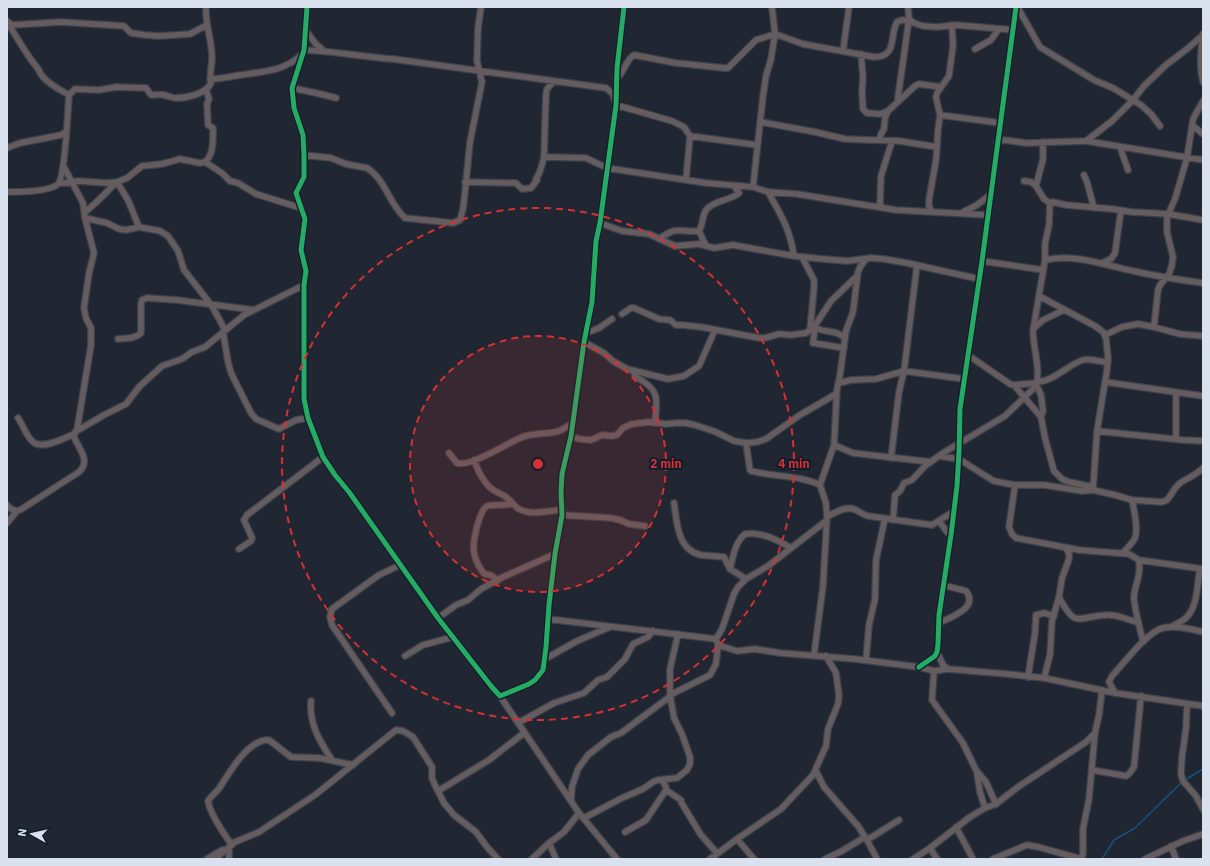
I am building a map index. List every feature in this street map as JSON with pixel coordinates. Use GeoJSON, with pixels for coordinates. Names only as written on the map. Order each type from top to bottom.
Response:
{"type":"FeatureCollection","features":[{"type":"Feature","properties":{"kind":"street"},"geometry":{"type":"LineString","coordinates":[[59,183],[64,167],[69,95],[72,91],[78,88],[99,90],[123,87],[146,88],[151,95],[164,95],[176,98],[194,95],[206,89],[211,83],[212,58],[206,7]]}},
{"type":"Feature","properties":{"kind":"street"},"geometry":{"type":"LineString","coordinates":[[307,7],[304,52],[292,88],[294,108],[303,135],[304,155],[304,177],[296,193],[305,220],[301,250],[306,271],[304,285],[304,398],[308,418],[323,457],[335,475],[349,492],[438,618],[490,686],[500,696],[579,813],[617,859]]}},
{"type":"Feature","properties":{"kind":"street"},"geometry":{"type":"LineString","coordinates":[[304,155],[331,158],[367,168],[382,182],[403,217],[407,219],[453,223],[461,219],[470,142],[482,82],[477,61],[478,28],[481,7]]}},
{"type":"Feature","properties":{"kind":"street"},"geometry":{"type":"LineString","coordinates":[[500,696],[523,688],[535,680],[543,670],[545,659],[555,554],[562,512],[562,479],[571,436],[584,342],[592,302],[596,241],[600,223],[616,105],[616,80],[624,7]]}},
{"type":"Feature","properties":{"kind":"street"},"geometry":{"type":"LineString","coordinates":[[753,187],[766,76],[771,59],[774,34],[772,7]]}},
{"type":"Feature","properties":{"kind":"street"},"geometry":{"type":"LineString","coordinates":[[843,51],[849,7]]}},
{"type":"Feature","properties":{"kind":"street"},"geometry":{"type":"LineString","coordinates":[[898,102],[908,20],[908,7]]}},
{"type":"Feature","properties":{"kind":"street"},"geometry":{"type":"LineString","coordinates":[[948,669],[943,664],[937,652],[943,585],[951,535],[959,459],[960,409],[1017,7]]}},
{"type":"Feature","properties":{"kind":"street"},"geometry":{"type":"LineString","coordinates":[[1017,7],[1040,47],[1094,80],[1133,100],[1151,114],[1160,126]]}},
{"type":"Feature","properties":{"kind":"street"},"geometry":{"type":"LineString","coordinates":[[606,88],[623,72],[631,57],[634,55],[676,63],[728,68],[756,40],[774,34],[803,44],[880,57],[889,52],[894,28],[897,22],[902,20],[908,20],[914,24],[923,26],[937,27],[957,25],[998,30],[1013,30]]}},
{"type":"Feature","properties":{"kind":"street"},"geometry":{"type":"LineString","coordinates":[[7,22],[12,25],[42,24],[54,21],[124,26],[132,33],[152,36],[190,34],[207,25]]}},
{"type":"Feature","properties":{"kind":"street"},"geometry":{"type":"LineString","coordinates":[[7,22],[21,46],[42,76],[69,95]]}},
{"type":"Feature","properties":{"kind":"street"},"geometry":{"type":"LineString","coordinates":[[932,212],[929,206],[929,200],[936,160],[940,115],[936,97],[937,93],[949,76],[953,46],[952,25]]}},
{"type":"Feature","properties":{"kind":"street"},"geometry":{"type":"LineString","coordinates":[[306,30],[316,44],[325,51]]}},
{"type":"Feature","properties":{"kind":"street"},"geometry":{"type":"LineString","coordinates":[[975,49],[991,40],[998,30]]}},
{"type":"Feature","properties":{"kind":"street"},"geometry":{"type":"LineString","coordinates":[[1086,141],[1112,121],[1166,64],[1187,50],[1203,34]]}},
{"type":"Feature","properties":{"kind":"street"},"geometry":{"type":"LineString","coordinates":[[1203,34],[1200,68],[1203,82]]}},
{"type":"Feature","properties":{"kind":"street"},"geometry":{"type":"LineString","coordinates":[[210,79],[221,79],[231,76],[269,72],[292,63],[304,52],[325,51],[606,88],[613,94],[616,105]]}},
{"type":"Feature","properties":{"kind":"street"},"geometry":{"type":"LineString","coordinates":[[861,54],[864,78],[862,92],[863,109],[867,113],[880,114],[888,111],[919,84],[941,87]]}},
{"type":"Feature","properties":{"kind":"street"},"geometry":{"type":"LineString","coordinates":[[542,79],[547,89]]}},
{"type":"Feature","properties":{"kind":"street"},"geometry":{"type":"LineString","coordinates":[[465,182],[516,182],[522,189],[531,188],[537,180],[536,179],[544,157],[545,100],[547,89],[554,81]]}},
{"type":"Feature","properties":{"kind":"street"},"geometry":{"type":"LineString","coordinates":[[292,88],[312,91],[323,96],[336,98]]}},
{"type":"Feature","properties":{"kind":"street"},"geometry":{"type":"LineString","coordinates":[[205,162],[211,154],[213,132],[213,128],[208,125],[207,104],[209,99],[206,89]]}},
{"type":"Feature","properties":{"kind":"street"},"geometry":{"type":"LineString","coordinates":[[1154,327],[1158,290],[1160,285],[1167,277],[1173,258],[1167,232],[1168,214],[1187,158],[1193,119],[1203,101]]}},
{"type":"Feature","properties":{"kind":"street"},"geometry":{"type":"LineString","coordinates":[[616,105],[672,121],[684,127],[690,136],[686,179]]}},
{"type":"Feature","properties":{"kind":"street"},"geometry":{"type":"LineString","coordinates":[[879,140],[884,129],[885,118],[888,111]]}},
{"type":"Feature","properties":{"kind":"street"},"geometry":{"type":"LineString","coordinates":[[940,115],[1000,123]]}},
{"type":"Feature","properties":{"kind":"street"},"geometry":{"type":"LineString","coordinates":[[761,122],[845,139],[879,140],[937,146]]}},
{"type":"Feature","properties":{"kind":"street"},"geometry":{"type":"LineString","coordinates":[[1192,125],[1203,134]]}},
{"type":"Feature","properties":{"kind":"street"},"geometry":{"type":"LineString","coordinates":[[7,148],[20,143],[61,135],[66,132]]}},
{"type":"Feature","properties":{"kind":"street"},"geometry":{"type":"LineString","coordinates":[[690,136],[757,145]]}},
{"type":"Feature","properties":{"kind":"street"},"geometry":{"type":"LineString","coordinates":[[997,142],[1004,140],[1022,142],[1086,141],[1203,160]]}},
{"type":"Feature","properties":{"kind":"street"},"geometry":{"type":"LineString","coordinates":[[882,207],[880,204],[881,176],[892,141]]}},
{"type":"Feature","properties":{"kind":"street"},"geometry":{"type":"LineString","coordinates":[[1036,186],[1043,159],[1043,142]]}},
{"type":"Feature","properties":{"kind":"street"},"geometry":{"type":"LineString","coordinates":[[1120,147],[1128,170]]}},
{"type":"Feature","properties":{"kind":"street"},"geometry":{"type":"LineString","coordinates":[[544,157],[586,158],[607,168],[652,176],[753,187],[768,192],[797,194],[896,210],[962,212],[988,215]]}},
{"type":"Feature","properties":{"kind":"street"},"geometry":{"type":"LineString","coordinates":[[84,212],[97,203],[104,193],[117,182],[127,178],[142,166],[162,164],[180,159],[200,163],[205,162],[222,173],[230,181],[238,183],[256,194],[301,208]]}},
{"type":"Feature","properties":{"kind":"street"},"geometry":{"type":"LineString","coordinates":[[7,523],[17,512],[83,469],[85,464],[84,458],[74,437],[91,345],[92,332],[84,308],[89,273],[94,254],[85,218],[83,203],[64,167]]}},
{"type":"Feature","properties":{"kind":"street"},"geometry":{"type":"LineString","coordinates":[[1084,175],[1094,208]]}},
{"type":"Feature","properties":{"kind":"street"},"geometry":{"type":"LineString","coordinates":[[7,192],[46,188],[55,186],[59,183],[78,181],[117,182]]}},
{"type":"Feature","properties":{"kind":"street"},"geometry":{"type":"LineString","coordinates":[[1024,181],[1031,182],[1036,186],[1044,199],[1050,203],[1052,202],[1066,205],[1132,212],[1168,214],[1203,220]]}},
{"type":"Feature","properties":{"kind":"street"},"geometry":{"type":"LineString","coordinates":[[117,182],[128,200],[139,227]]}},
{"type":"Feature","properties":{"kind":"street"},"geometry":{"type":"LineString","coordinates":[[706,246],[699,231],[707,210],[716,203],[734,197],[739,193],[734,186]]}},
{"type":"Feature","properties":{"kind":"street"},"geometry":{"type":"LineString","coordinates":[[768,192],[791,237],[794,256]]}},
{"type":"Feature","properties":{"kind":"street"},"geometry":{"type":"LineString","coordinates":[[962,212],[977,205],[990,195]]}},
{"type":"Feature","properties":{"kind":"street"},"geometry":{"type":"LineString","coordinates":[[1050,203],[1049,225],[1045,244],[1045,260],[1038,296],[1033,341],[1037,369],[1037,383],[1041,395],[1043,411],[1041,417],[1054,471],[1069,482],[1093,489],[1132,500],[1162,502],[1168,500],[1175,488],[1181,482],[1196,474],[1203,468]]}},
{"type":"Feature","properties":{"kind":"street"},"geometry":{"type":"LineString","coordinates":[[1102,263],[1111,259],[1116,253],[1121,210]]}},
{"type":"Feature","properties":{"kind":"street"},"geometry":{"type":"LineString","coordinates":[[85,218],[107,223],[121,230],[139,227],[160,231],[168,236],[178,251],[184,270],[212,306],[224,331],[231,373],[251,413],[256,419],[278,429],[296,420],[308,418]]}},
{"type":"Feature","properties":{"kind":"street"},"geometry":{"type":"LineString","coordinates":[[600,223],[622,230],[649,234],[659,240],[675,246],[699,244],[714,248],[738,246],[794,256],[847,261],[884,259],[979,279]]}},
{"type":"Feature","properties":{"kind":"street"},"geometry":{"type":"LineString","coordinates":[[659,240],[670,231],[678,229],[699,231]]}},
{"type":"Feature","properties":{"kind":"street"},"geometry":{"type":"LineString","coordinates":[[802,257],[814,280],[813,343],[844,348]]}},
{"type":"Feature","properties":{"kind":"street"},"geometry":{"type":"LineString","coordinates":[[1045,260],[1064,258],[1102,263],[1203,283]]}},
{"type":"Feature","properties":{"kind":"street"},"geometry":{"type":"LineString","coordinates":[[814,655],[825,563],[826,503],[820,485],[834,446],[836,394],[846,331],[853,312],[857,276],[860,267],[866,259]]}},
{"type":"Feature","properties":{"kind":"street"},"geometry":{"type":"LineString","coordinates":[[982,261],[1042,270]]}},
{"type":"Feature","properties":{"kind":"street"},"geometry":{"type":"LineString","coordinates":[[891,458],[899,392],[904,371],[917,265]]}},
{"type":"Feature","properties":{"kind":"street"},"geometry":{"type":"LineString","coordinates":[[622,314],[631,308],[634,308],[659,319],[670,320],[676,325],[759,338],[779,334],[801,334],[813,329],[831,302],[857,276]]}},
{"type":"Feature","properties":{"kind":"street"},"geometry":{"type":"LineString","coordinates":[[18,418],[32,441],[37,444],[53,443],[126,404],[139,387],[162,366],[182,359],[192,352],[205,347],[244,315],[304,285]]}},
{"type":"Feature","properties":{"kind":"street"},"geometry":{"type":"LineString","coordinates":[[1038,296],[1095,326],[1105,335],[1108,362],[1097,431],[1093,489]]}},
{"type":"Feature","properties":{"kind":"street"},"geometry":{"type":"LineString","coordinates":[[118,339],[132,338],[138,336],[141,332],[141,304],[142,300],[146,298],[177,300],[212,306],[254,310]]}},
{"type":"Feature","properties":{"kind":"street"},"geometry":{"type":"LineString","coordinates":[[1034,328],[1043,320],[1064,310]]}},
{"type":"Feature","properties":{"kind":"street"},"geometry":{"type":"LineString","coordinates":[[586,333],[602,327],[612,319]]}},
{"type":"Feature","properties":{"kind":"street"},"geometry":{"type":"LineString","coordinates":[[1105,335],[1122,327],[1138,324],[1180,334],[1203,336]]}},
{"type":"Feature","properties":{"kind":"street"},"geometry":{"type":"LineString","coordinates":[[813,329],[837,332],[845,339]]}},
{"type":"Feature","properties":{"kind":"street"},"geometry":{"type":"LineString","coordinates":[[584,342],[604,353],[623,367],[633,371],[668,379],[677,378],[690,373],[699,366],[715,330]]}},
{"type":"Feature","properties":{"kind":"street"},"geometry":{"type":"LineString","coordinates":[[968,355],[1006,382],[1014,385],[1037,383],[1051,378],[1083,360],[1108,362]]}},
{"type":"Feature","properties":{"kind":"street"},"geometry":{"type":"LineString","coordinates":[[633,371],[636,377],[651,387],[656,394],[655,423]]}},
{"type":"Feature","properties":{"kind":"street"},"geometry":{"type":"LineString","coordinates":[[838,383],[851,380],[876,379],[904,371],[964,379]]}},
{"type":"Feature","properties":{"kind":"street"},"geometry":{"type":"LineString","coordinates":[[1105,382],[1203,396]]}},
{"type":"Feature","properties":{"kind":"street"},"geometry":{"type":"LineString","coordinates":[[893,520],[895,495],[900,491],[904,483],[910,481],[919,471],[939,456],[1005,416],[1035,388],[1037,383]]}},
{"type":"Feature","properties":{"kind":"street"},"geometry":{"type":"LineString","coordinates":[[1014,385],[1041,417]]}},
{"type":"Feature","properties":{"kind":"street"},"geometry":{"type":"LineString","coordinates":[[1176,392],[1176,439]]}},
{"type":"Feature","properties":{"kind":"street"},"geometry":{"type":"LineString","coordinates":[[571,436],[591,440],[602,435],[617,435],[622,428],[627,425],[648,422],[666,424],[685,423],[716,432],[734,441],[746,443],[757,442],[766,439],[800,415],[836,394]]}},
{"type":"Feature","properties":{"kind":"street"},"geometry":{"type":"LineString","coordinates":[[449,453],[455,461],[460,464],[474,460],[521,437],[531,434],[559,431],[573,423]]}},
{"type":"Feature","properties":{"kind":"street"},"geometry":{"type":"LineString","coordinates":[[1097,431],[1203,441]]}},
{"type":"Feature","properties":{"kind":"street"},"geometry":{"type":"LineString","coordinates":[[746,443],[751,472],[813,481],[820,485]]}},
{"type":"Feature","properties":{"kind":"street"},"geometry":{"type":"LineString","coordinates":[[834,446],[853,452],[931,462]]}},
{"type":"Feature","properties":{"kind":"street"},"geometry":{"type":"LineString","coordinates":[[939,456],[959,459],[994,481],[1015,486],[1044,485],[1082,490],[1093,489]]}},
{"type":"Feature","properties":{"kind":"street"},"geometry":{"type":"LineString","coordinates":[[239,549],[251,541],[252,538],[244,520],[247,515],[323,457]]}},
{"type":"Feature","properties":{"kind":"street"},"geometry":{"type":"LineString","coordinates":[[474,460],[478,471],[490,488],[506,498],[516,508],[529,512],[546,510],[614,518],[629,524],[645,526]]}},
{"type":"Feature","properties":{"kind":"street"},"geometry":{"type":"LineString","coordinates":[[1015,486],[1010,527],[1012,534],[1016,538],[1066,548],[1129,554],[1139,560],[1201,569],[1196,595],[1190,612],[1184,620],[1171,627]]}},
{"type":"Feature","properties":{"kind":"street"},"geometry":{"type":"LineString","coordinates":[[1122,553],[1134,540],[1136,535],[1132,500]]}},
{"type":"Feature","properties":{"kind":"street"},"geometry":{"type":"LineString","coordinates":[[674,503],[679,535],[684,544],[697,554],[724,557],[730,568],[746,579]]}},
{"type":"Feature","properties":{"kind":"street"},"geometry":{"type":"LineString","coordinates":[[826,503],[839,510]]}},
{"type":"Feature","properties":{"kind":"street"},"geometry":{"type":"LineString","coordinates":[[497,580],[491,575],[484,574],[481,571],[475,556],[473,543],[480,516],[485,508],[490,505],[501,506],[512,504]]}},
{"type":"Feature","properties":{"kind":"street"},"geometry":{"type":"LineString","coordinates":[[7,505],[17,512]]}},
{"type":"Feature","properties":{"kind":"street"},"geometry":{"type":"LineString","coordinates":[[571,800],[573,783],[578,769],[588,756],[611,737],[621,733],[660,705],[670,695],[710,675],[716,664],[717,642],[734,594],[738,587],[746,579],[768,566],[839,510],[855,509],[862,515],[932,525],[953,512]]}},
{"type":"Feature","properties":{"kind":"street"},"geometry":{"type":"LineString","coordinates":[[866,660],[869,625],[875,599],[876,560],[885,518]]}},
{"type":"Feature","properties":{"kind":"street"},"geometry":{"type":"LineString","coordinates":[[939,521],[951,535]]}},
{"type":"Feature","properties":{"kind":"street"},"geometry":{"type":"LineString","coordinates":[[730,568],[735,550],[740,539],[745,534],[759,534],[770,537],[791,548]]}},
{"type":"Feature","properties":{"kind":"street"},"geometry":{"type":"LineString","coordinates":[[1044,678],[1050,655],[1051,628],[1062,578],[1069,559],[1069,554],[1066,548]]}},
{"type":"Feature","properties":{"kind":"street"},"geometry":{"type":"LineString","coordinates":[[438,618],[455,606],[468,600],[477,591],[497,580],[555,554]]}},
{"type":"Feature","properties":{"kind":"street"},"geometry":{"type":"LineString","coordinates":[[1139,560],[1140,571],[1134,589],[1134,598],[1143,642]]}},
{"type":"Feature","properties":{"kind":"street"},"geometry":{"type":"LineString","coordinates":[[392,713],[332,625],[330,617],[332,609],[379,575],[400,565]]}},
{"type":"Feature","properties":{"kind":"street"},"geometry":{"type":"LineString","coordinates":[[939,623],[961,612],[968,606],[969,603],[966,591],[943,585]]}},
{"type":"Feature","properties":{"kind":"street"},"geometry":{"type":"LineString","coordinates":[[1059,597],[1071,616],[1077,618],[1082,619],[1109,615],[1138,622]]}},
{"type":"Feature","properties":{"kind":"street"},"geometry":{"type":"LineString","coordinates":[[1028,677],[1034,641],[1036,614],[1044,613],[1054,616]]}},
{"type":"Feature","properties":{"kind":"street"},"geometry":{"type":"LineString","coordinates":[[548,619],[678,634],[717,642],[737,651],[755,649],[780,653],[866,660],[919,667],[934,671],[948,669],[1044,678],[1115,693],[1203,706]]}},
{"type":"Feature","properties":{"kind":"street"},"geometry":{"type":"LineString","coordinates":[[545,659],[576,641],[610,627]]}},
{"type":"Feature","properties":{"kind":"street"},"geometry":{"type":"LineString","coordinates":[[1115,693],[1109,682],[1112,676],[1154,632],[1162,628],[1171,627],[1203,632]]}},
{"type":"Feature","properties":{"kind":"street"},"geometry":{"type":"LineString","coordinates":[[518,723],[554,703],[580,695],[588,690],[598,680],[607,678],[624,659],[634,644],[648,637],[653,631]]}},
{"type":"Feature","properties":{"kind":"street"},"geometry":{"type":"LineString","coordinates":[[584,818],[622,798],[636,793],[653,782],[671,780],[682,775],[690,766],[691,762],[688,750],[674,718],[670,695],[670,669],[678,634]]}},
{"type":"Feature","properties":{"kind":"street"},"geometry":{"type":"LineString","coordinates":[[406,656],[423,645],[453,637]]}},
{"type":"Feature","properties":{"kind":"street"},"geometry":{"type":"LineString","coordinates":[[919,667],[932,659],[937,652]]}},
{"type":"Feature","properties":{"kind":"street"},"geometry":{"type":"LineString","coordinates":[[710,859],[781,809],[816,771],[826,746],[828,729],[838,704],[839,696],[836,673],[826,656]]}},
{"type":"Feature","properties":{"kind":"street"},"geometry":{"type":"LineString","coordinates":[[934,671],[932,700],[963,743],[976,770],[985,808]]}},
{"type":"Feature","properties":{"kind":"street"},"geometry":{"type":"LineString","coordinates":[[993,859],[1030,845],[1082,859],[1083,829],[1089,799],[1095,733],[1102,690]]}},
{"type":"Feature","properties":{"kind":"street"},"geometry":{"type":"LineString","coordinates":[[1092,770],[1123,776],[1132,771],[1134,767],[1141,696]]}},
{"type":"Feature","properties":{"kind":"street"},"geometry":{"type":"LineString","coordinates":[[311,701],[313,725],[320,742],[332,760]]}},
{"type":"Feature","properties":{"kind":"street"},"geometry":{"type":"LineString","coordinates":[[1187,704],[1186,728],[1182,757],[1183,781],[1196,796],[1203,809]]}},
{"type":"Feature","properties":{"kind":"street"},"geometry":{"type":"LineString","coordinates":[[207,859],[259,832],[315,795],[396,730],[403,731],[414,737],[432,767],[432,778],[450,810],[471,827],[498,859]]}},
{"type":"Feature","properties":{"kind":"street"},"geometry":{"type":"LineString","coordinates":[[438,791],[494,757],[524,733]]}},
{"type":"Feature","properties":{"kind":"street"},"geometry":{"type":"LineString","coordinates":[[913,859],[930,848],[956,827],[985,808],[996,804],[1018,787],[1086,742],[1095,733]]}},
{"type":"Feature","properties":{"kind":"street"},"geometry":{"type":"LineString","coordinates":[[229,859],[229,847],[208,805],[208,801],[220,787],[228,772],[245,752],[255,745],[267,740],[291,757],[319,758],[353,765]]}},
{"type":"Feature","properties":{"kind":"street"},"geometry":{"type":"LineString","coordinates":[[976,770],[986,782],[996,804]]}},
{"type":"Feature","properties":{"kind":"street"},"geometry":{"type":"LineString","coordinates":[[816,771],[824,787],[847,813],[866,838],[877,859]]}},
{"type":"Feature","properties":{"kind":"street"},"geometry":{"type":"LineString","coordinates":[[662,780],[666,790],[681,800],[701,835],[717,853]]}},
{"type":"Feature","properties":{"kind":"street"},"geometry":{"type":"LineString","coordinates":[[625,832],[646,820],[666,790]]}},
{"type":"Feature","properties":{"kind":"street"},"geometry":{"type":"LineString","coordinates":[[532,859],[549,843],[564,832],[579,813]]}},
{"type":"Feature","properties":{"kind":"street"},"geometry":{"type":"LineString","coordinates":[[824,859],[842,851],[899,820]]}},
{"type":"Feature","properties":{"kind":"street"},"geometry":{"type":"LineString","coordinates":[[956,827],[973,859]]}},
{"type":"Feature","properties":{"kind":"street"},"geometry":{"type":"LineString","coordinates":[[1145,859],[1171,846],[1201,836]]}},
{"type":"Feature","properties":{"kind":"street"},"geometry":{"type":"LineString","coordinates":[[737,839],[754,859]]}},
{"type":"Feature","properties":{"kind":"street"},"geometry":{"type":"LineString","coordinates":[[549,843],[556,859]]}},
{"type":"Feature","properties":{"kind":"street"},"geometry":{"type":"LineString","coordinates":[[1171,846],[1176,859]]}},
{"type":"Feature","properties":{"kind":"street"},"geometry":{"type":"LineString","coordinates":[[215,859],[229,847]]}},
{"type":"Feature","properties":{"kind":"street"},"geometry":{"type":"LineString","coordinates":[[930,848],[936,859]]}},
{"type":"Feature","properties":{"kind":"waterway"},"geometry":{"type":"LineString","coordinates":[[1185,780],[1203,769]]}},
{"type":"Feature","properties":{"kind":"waterway"},"geometry":{"type":"LineString","coordinates":[[1102,859],[1114,840],[1135,828],[1182,782]]}},
{"type":"Feature","properties":{"kind":"cycle path"},"geometry":{"type":"LineString","coordinates":[[307,7],[304,50],[292,88],[294,108],[303,135],[304,155],[304,177],[296,193],[305,219],[301,250],[306,271],[304,285],[304,399],[308,418],[323,457],[335,475],[349,492],[438,618],[500,696],[529,684],[535,680],[543,670],[555,554],[562,515],[562,474],[571,436],[584,342],[592,302],[596,241],[600,223],[616,105],[617,68],[624,7]]}},
{"type":"Feature","properties":{"kind":"cycle path"},"geometry":{"type":"LineString","coordinates":[[919,667],[935,656],[937,652],[939,615],[957,486],[960,409],[982,261],[1016,7]]}}]}
